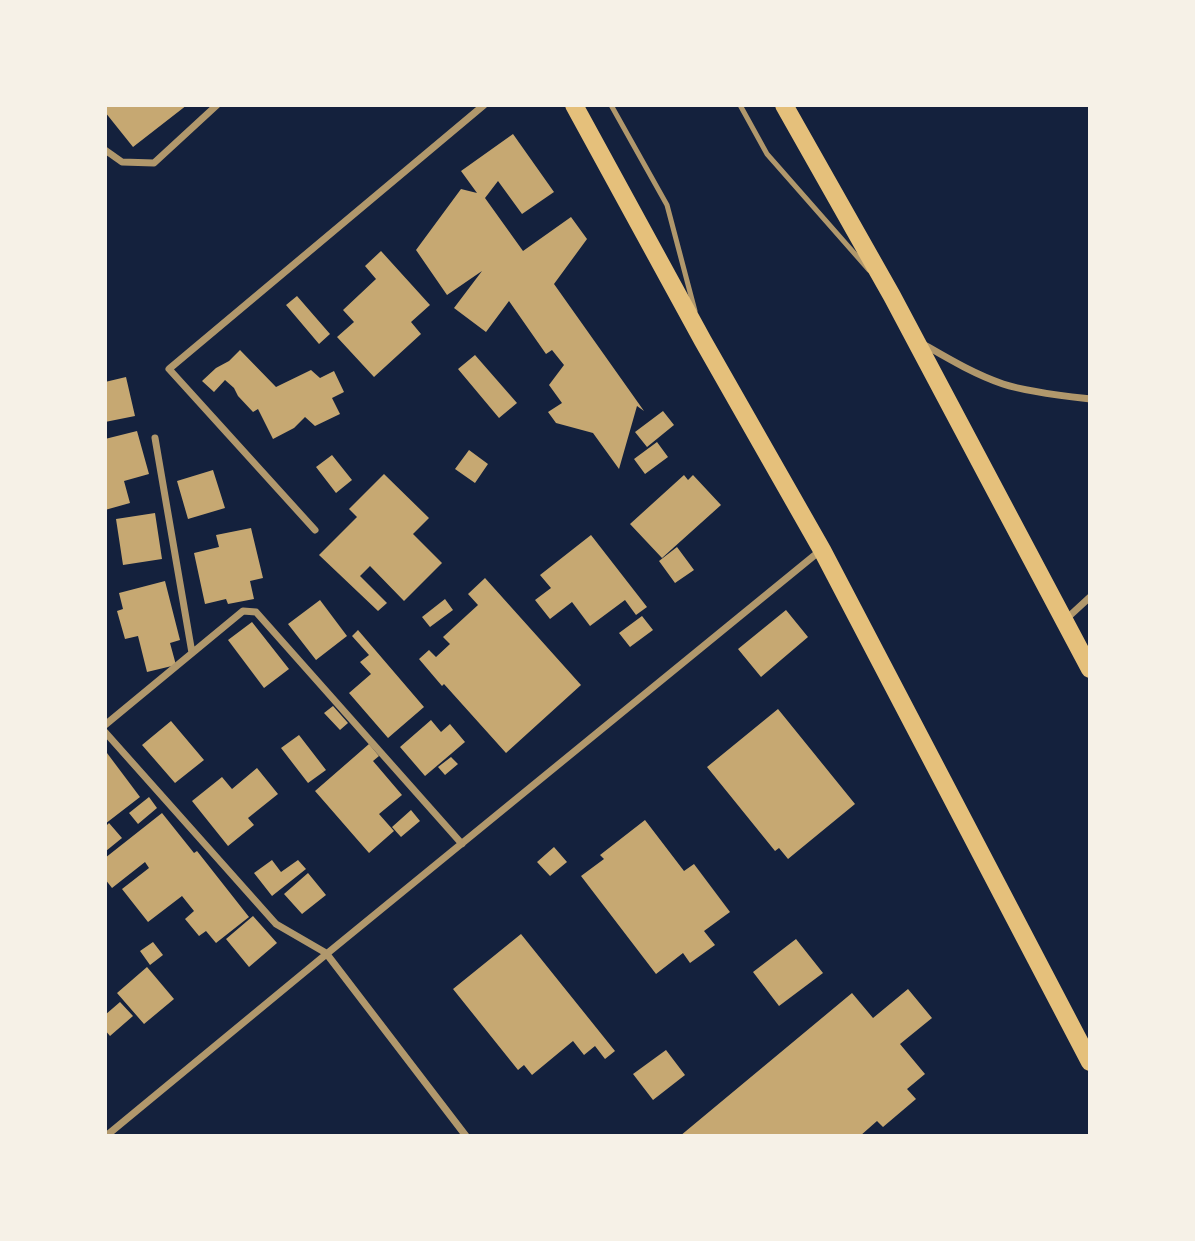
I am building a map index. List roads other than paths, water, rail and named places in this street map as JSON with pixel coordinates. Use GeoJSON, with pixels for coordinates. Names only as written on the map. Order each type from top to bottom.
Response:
{"type":"FeatureCollection","features":[{"type":"Feature","properties":{"kind":"main road"},"geometry":{"type":"LineString","coordinates":[[574,105],[703,341],[822,550],[1090,1062]]}},
{"type":"Feature","properties":{"kind":"main road"},"geometry":{"type":"LineString","coordinates":[[784,105],[892,296],[1090,668]]}},
{"type":"Feature","properties":{"kind":"main road"},"geometry":{"type":"LineString","coordinates":[[1059,1004],[1090,1040]]}},
{"type":"Feature","properties":{"kind":"street"},"geometry":{"type":"LineString","coordinates":[[105,150],[122,162],[154,163],[217,105]]}},
{"type":"Feature","properties":{"kind":"street"},"geometry":{"type":"LineString","coordinates":[[315,530],[169,369],[484,105]]}},
{"type":"Feature","properties":{"kind":"street"},"geometry":{"type":"LineString","coordinates":[[914,339],[960,366],[1005,385],[1090,399]]}},
{"type":"Feature","properties":{"kind":"street"},"geometry":{"type":"LineString","coordinates":[[155,438],[192,653]]}},
{"type":"Feature","properties":{"kind":"street"},"geometry":{"type":"LineString","coordinates":[[106,1136],[326,953],[822,550]]}},
{"type":"Feature","properties":{"kind":"street"},"geometry":{"type":"LineString","coordinates":[[1065,620],[1090,597]]}},
{"type":"Feature","properties":{"kind":"street"},"geometry":{"type":"LineString","coordinates":[[105,725],[243,611],[256,612],[462,844]]}},
{"type":"Feature","properties":{"kind":"street"},"geometry":{"type":"LineString","coordinates":[[105,733],[276,925],[326,953],[466,1136]]}},
{"type":"Feature","properties":{"kind":"lane"},"geometry":{"type":"LineString","coordinates":[[611,105],[667,205],[703,341]]}},
{"type":"Feature","properties":{"kind":"lane"},"geometry":{"type":"LineString","coordinates":[[740,105],[767,154],[892,296]]}}]}
